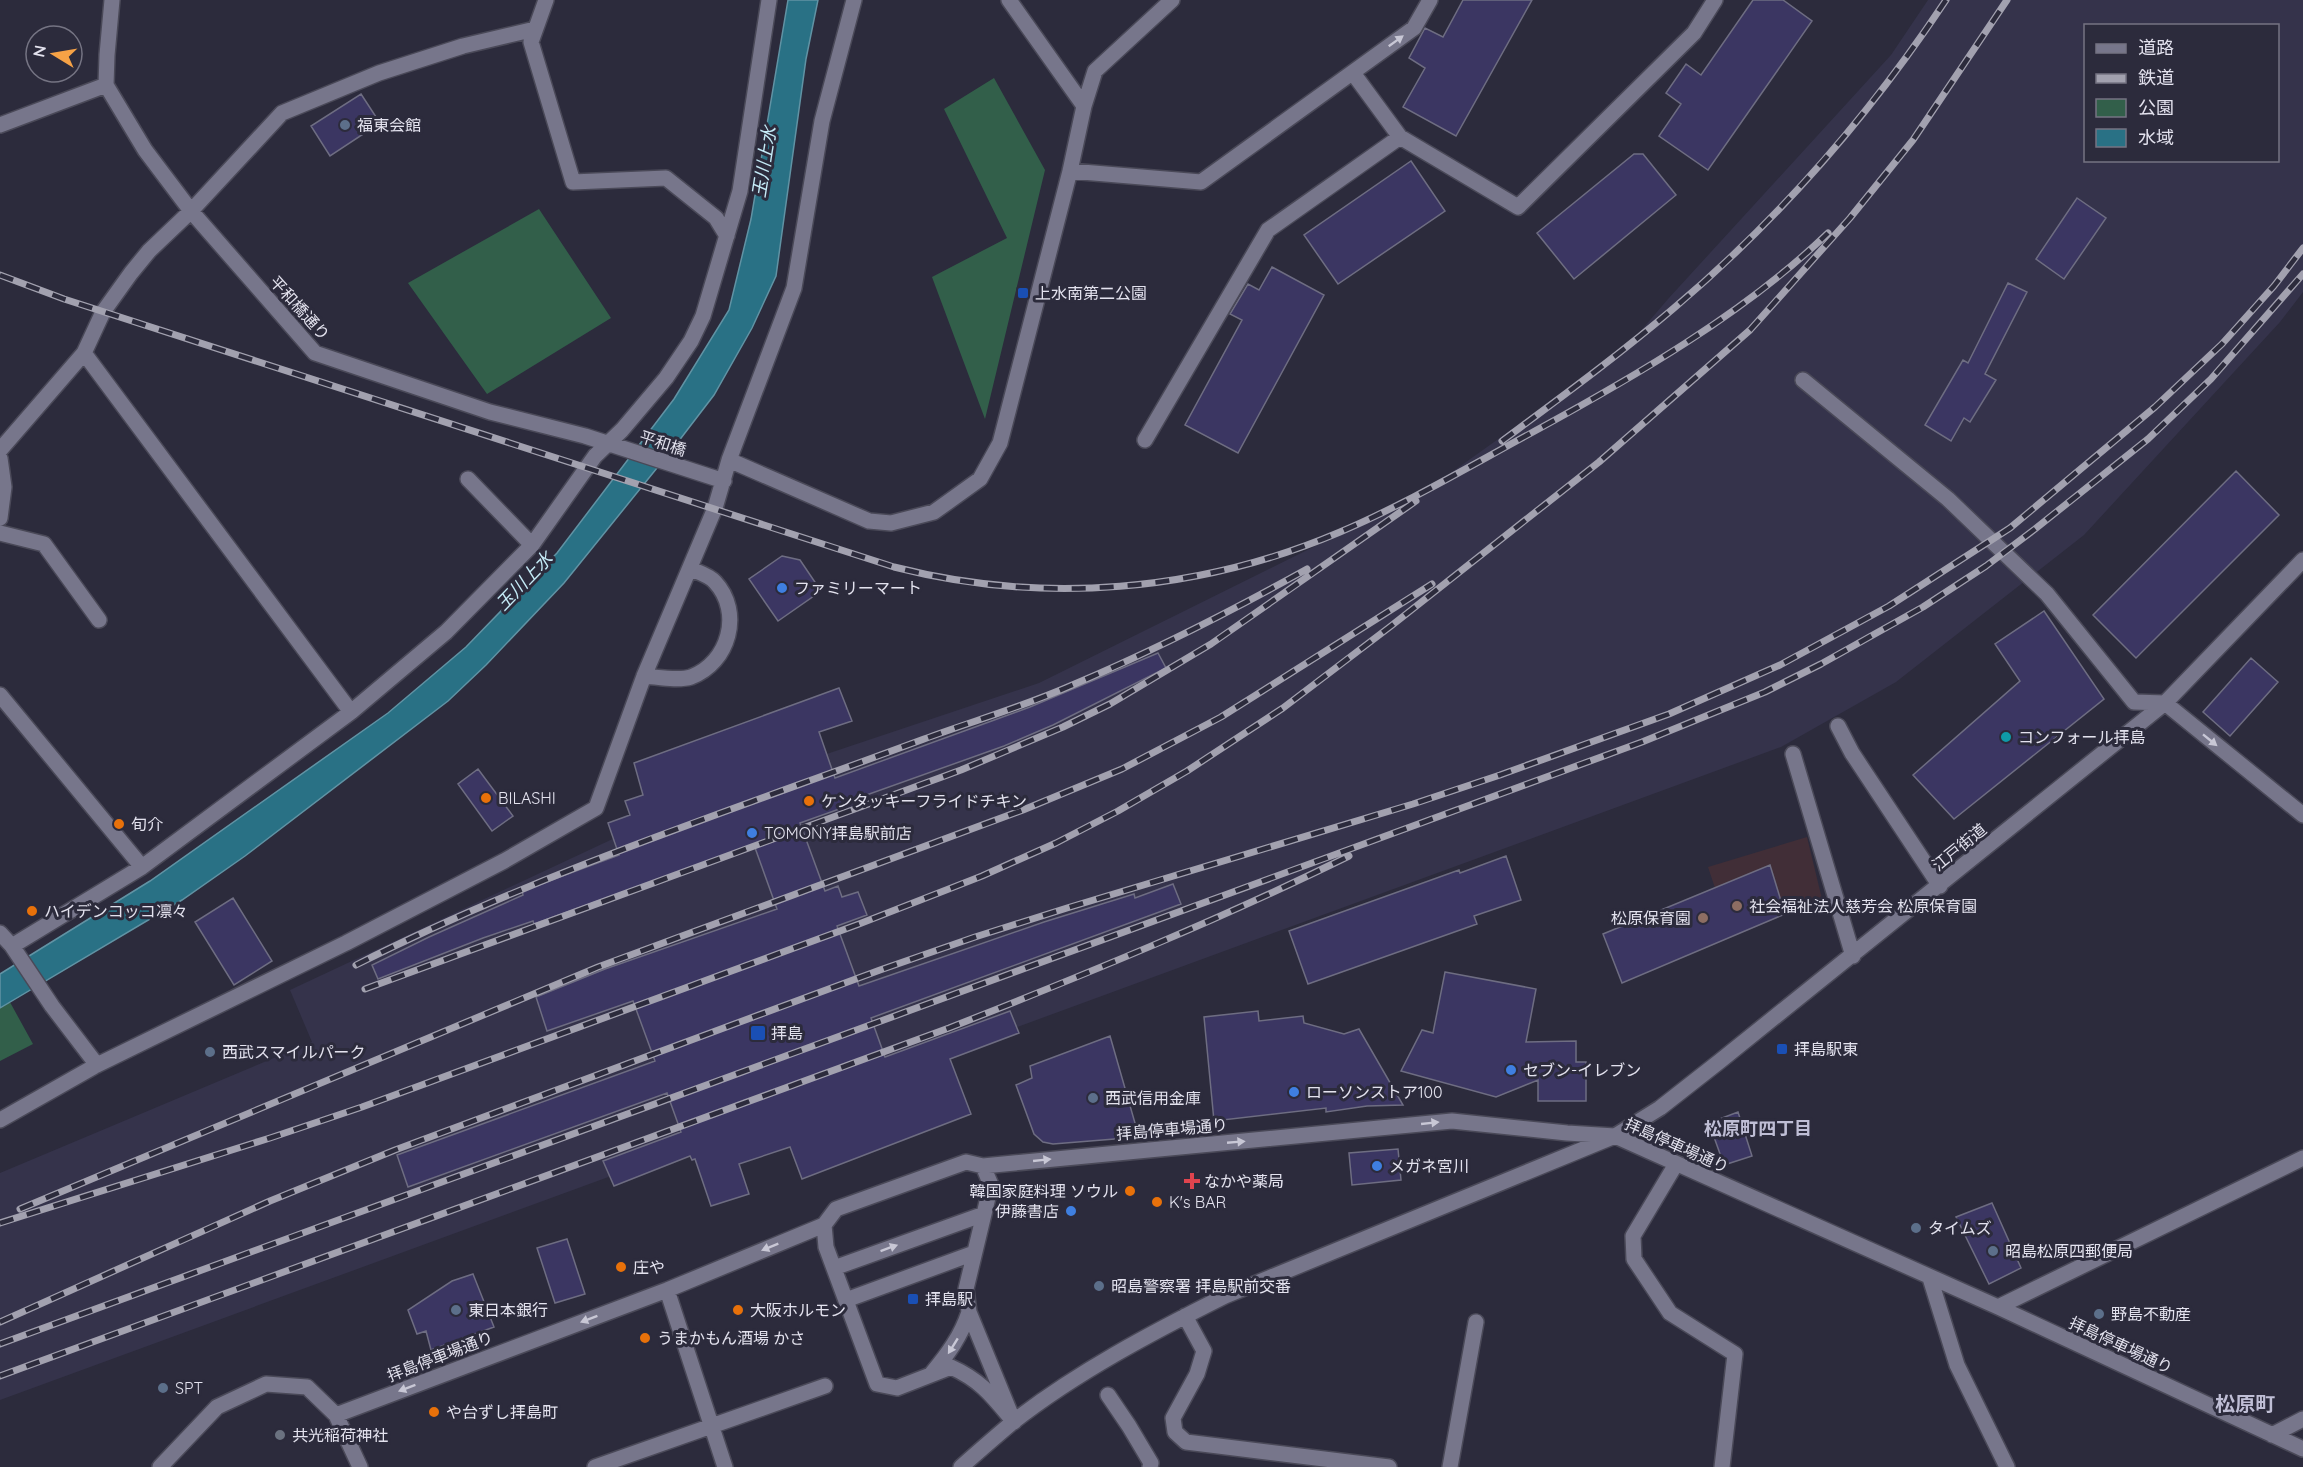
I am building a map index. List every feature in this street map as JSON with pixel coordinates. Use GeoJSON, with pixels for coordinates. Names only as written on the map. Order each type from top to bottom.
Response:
{"type":"FeatureCollection","features":[{"type":"Feature","properties":{"kind":"street"},"geometry":{"type":"LineString","coordinates":[[0,125],[106,85],[112,0]]}},
{"type":"Feature","properties":{"kind":"street"},"geometry":{"type":"LineString","coordinates":[[546,0],[531,42],[573,182],[666,178],[716,218],[728,236]]}},
{"type":"Feature","properties":{"kind":"street"},"geometry":{"type":"LineString","coordinates":[[12,946],[142,867],[351,712],[446,632],[532,545],[595,456],[622,430],[666,378],[691,341],[711,294],[728,236],[740,190],[770,0]]}},
{"type":"Feature","properties":{"kind":"street"},"geometry":{"type":"LineString","coordinates":[[0,1120],[97,1065],[504,861],[596,808],[644,676],[691,568],[794,288],[822,121],[854,0]]}},
{"type":"Feature","properties":{"kind":"street"},"geometry":{"type":"LineString","coordinates":[[1009,0],[1084,106]]}},
{"type":"Feature","properties":{"kind":"street"},"geometry":{"type":"LineString","coordinates":[[729,460],[869,521],[891,523],[933,512],[980,479],[1000,443],[1071,171],[1084,106],[1095,71],[1172,0]]}},
{"type":"Feature","properties":{"kind":"street"},"geometry":{"type":"LineString","coordinates":[[1071,171],[1201,182],[1414,28],[1430,0]]}},
{"type":"Feature","properties":{"kind":"street"},"geometry":{"type":"LineString","coordinates":[[1353,73],[1400,138],[1518,207],[1694,33],[1714,0]]}},
{"type":"Feature","properties":{"kind":"street"},"geometry":{"type":"LineString","coordinates":[[0,450],[84,353],[103,312],[149,251],[191,211],[282,112],[379,73],[463,46],[536,29]]}},
{"type":"Feature","properties":{"kind":"street","name":"平和橋通り"},"geometry":{"type":"LineString","coordinates":[[106,85],[145,150],[191,211],[315,353],[490,412],[626,449]]}},
{"type":"Feature","properties":{"kind":"street"},"geometry":{"type":"LineString","coordinates":[[1145,440],[1268,230],[1400,138]]}},
{"type":"Feature","properties":{"kind":"street"},"geometry":{"type":"LineString","coordinates":[[84,353],[351,712]]}},
{"type":"Feature","properties":{"kind":"street"},"geometry":{"type":"LineString","coordinates":[[1803,380],[1935,488],[2047,594],[2134,702],[2165,703],[2303,815]]}},
{"type":"Feature","properties":{"kind":"street","name":"平和橋"},"geometry":{"type":"LineString","coordinates":[[626,449],[724,481]]}},
{"type":"Feature","properties":{"kind":"street"},"geometry":{"type":"LineString","coordinates":[[0,458],[4,487],[0,518]]}},
{"type":"Feature","properties":{"kind":"street"},"geometry":{"type":"LineString","coordinates":[[468,479],[532,545]]}},
{"type":"Feature","properties":{"kind":"street"},"geometry":{"type":"LineString","coordinates":[[0,533],[44,544],[99,620]]}},
{"type":"Feature","properties":{"kind":"street","name":"江戸街道"},"geometry":{"type":"LineString","coordinates":[[961,1467],[1014,1422],[1086,1373],[1185,1316],[1226,1296],[1615,1136],[1660,1108],[1853,956],[2165,703],[2303,560]]}},
{"type":"Feature","properties":{"kind":"street"},"geometry":{"type":"LineString","coordinates":[[644,676],[687,678],[707,670],[727,642],[730,608],[714,581],[691,568]]}},
{"type":"Feature","properties":{"kind":"street"},"geometry":{"type":"LineString","coordinates":[[0,695],[142,867]]}},
{"type":"Feature","properties":{"kind":"street"},"geometry":{"type":"LineString","coordinates":[[1839,726],[1851,753],[1940,886]]}},
{"type":"Feature","properties":{"kind":"street"},"geometry":{"type":"LineString","coordinates":[[1792,754],[1853,956]]}},
{"type":"Feature","properties":{"kind":"street"},"geometry":{"type":"LineString","coordinates":[[0,933],[12,946],[97,1065]]}},
{"type":"Feature","properties":{"kind":"street","name":"拝島停車場通り"},"geometry":{"type":"LineString","coordinates":[[336,1415],[667,1290],[824,1225],[836,1209],[966,1162],[983,1166],[1452,1120],[1615,1136],[1998,1307],[2303,1449]]}},
{"type":"Feature","properties":{"kind":"street"},"geometry":{"type":"LineString","coordinates":[[1998,1307],[2303,1158]]}},
{"type":"Feature","properties":{"kind":"street"},"geometry":{"type":"LineString","coordinates":[[1676,1164],[1634,1236],[1634,1259],[1670,1313],[1735,1354],[1722,1467]]}},
{"type":"Feature","properties":{"kind":"street"},"geometry":{"type":"LineString","coordinates":[[983,1166],[991,1185],[966,1289],[969,1312],[1014,1422]]}},
{"type":"Feature","properties":{"kind":"street"},"geometry":{"type":"LineString","coordinates":[[834,1268],[984,1214]]}},
{"type":"Feature","properties":{"kind":"street"},"geometry":{"type":"LineString","coordinates":[[824,1225],[826,1247],[877,1384],[897,1388],[951,1367],[982,1385],[1014,1422]]}},
{"type":"Feature","properties":{"kind":"street"},"geometry":{"type":"LineString","coordinates":[[846,1300],[974,1253]]}},
{"type":"Feature","properties":{"kind":"street"},"geometry":{"type":"LineString","coordinates":[[1929,1278],[1957,1365],[2007,1467]]}},
{"type":"Feature","properties":{"kind":"street"},"geometry":{"type":"LineString","coordinates":[[667,1290],[724,1467]]}},
{"type":"Feature","properties":{"kind":"street"},"geometry":{"type":"LineString","coordinates":[[930,1375],[949,1354],[963,1330],[969,1312]]}},
{"type":"Feature","properties":{"kind":"street"},"geometry":{"type":"LineString","coordinates":[[1185,1316],[1204,1351],[1197,1374],[1173,1418],[1175,1432],[1186,1442],[1389,1467]]}},
{"type":"Feature","properties":{"kind":"street"},"geometry":{"type":"LineString","coordinates":[[1450,1467],[1476,1322]]}},
{"type":"Feature","properties":{"kind":"street"},"geometry":{"type":"LineString","coordinates":[[160,1467],[217,1407],[266,1384],[307,1387],[336,1415],[360,1467]]}},
{"type":"Feature","properties":{"kind":"street"},"geometry":{"type":"LineString","coordinates":[[595,1467],[825,1386]]}},
{"type":"Feature","properties":{"kind":"street"},"geometry":{"type":"LineString","coordinates":[[1108,1395],[1129,1426],[1150,1463],[1150,1467]]}},
{"type":"Feature","properties":{"kind":"street"},"geometry":{"type":"LineString","coordinates":[[2272,1435],[2303,1419]]}},
{"type":"Feature","properties":{"kind":"shaded area"},"geometry":{"type":"Polygon","coordinates":[[[1928,0],[2303,0],[2303,292],[2280,322],[2084,535],[1896,682],[1781,747],[0,1400],[0,1173],[312,1042],[290,990],[713,792],[1039,683],[1424,492],[1627,347],[1891,55],[1928,0]]]}},
{"type":"Feature","properties":{"kind":"shaded area","name":"社会福祉法人慈芳会 松原保育園"},"geometry":{"type":"Polygon","coordinates":[[[1807,837],[1822,899],[1622,983],[1603,934],[1715,888],[1708,867],[1807,837]]]}},
{"type":"Feature","properties":{"kind":"green space"},"geometry":{"type":"Polygon","coordinates":[[[994,78],[1045,170],[985,419],[932,277],[1007,238],[944,109],[994,78]]]}},
{"type":"Feature","properties":{"kind":"green space"},"geometry":{"type":"Polygon","coordinates":[[[539,209],[611,318],[487,394],[408,283],[539,209]]]}},
{"type":"Feature","properties":{"kind":"green space"},"geometry":{"type":"Polygon","coordinates":[[[0,984],[33,1044],[0,1061],[0,984]]]}},
{"type":"Feature","properties":{"kind":"water","name":"玉川上水"},"geometry":{"type":"Polygon","coordinates":[[[788,0],[818,0],[806,59],[776,276],[752,328],[714,395],[678,442],[564,583],[486,665],[448,701],[245,856],[182,900],[0,1008],[0,974],[150,881],[388,713],[466,647],[557,553],[674,399],[729,310],[751,219],[788,0]]]}},
{"type":"Feature","properties":{"kind":"building"},"geometry":{"type":"Polygon","coordinates":[[[1463,0],[1532,0],[1456,136],[1403,107],[1425,68],[1409,58],[1425,28],[1443,37],[1463,0]]]}},
{"type":"Feature","properties":{"kind":"building"},"geometry":{"type":"Polygon","coordinates":[[[1753,0],[1783,0],[1812,21],[1708,170],[1659,136],[1681,104],[1666,93],[1686,64],[1701,75],[1753,0]]]}},
{"type":"Feature","properties":{"kind":"building","name":"福東会館"},"geometry":{"type":"Polygon","coordinates":[[[361,94],[380,123],[330,156],[311,126],[361,94]]]}},
{"type":"Feature","properties":{"kind":"building"},"geometry":{"type":"Polygon","coordinates":[[[1634,154],[1643,154],[1676,195],[1574,279],[1537,233],[1634,154]]]}},
{"type":"Feature","properties":{"kind":"building"},"geometry":{"type":"Polygon","coordinates":[[[1411,161],[1445,211],[1338,284],[1304,235],[1411,161]]]}},
{"type":"Feature","properties":{"kind":"building"},"geometry":{"type":"Polygon","coordinates":[[[2077,198],[2106,218],[2064,279],[2036,259],[2077,198]]]}},
{"type":"Feature","properties":{"kind":"building"},"geometry":{"type":"Polygon","coordinates":[[[1272,267],[1324,295],[1238,453],[1185,425],[1242,320],[1230,314],[1248,284],[1259,290],[1272,267]]]}},
{"type":"Feature","properties":{"kind":"building"},"geometry":{"type":"Polygon","coordinates":[[[2008,283],[2027,292],[1985,374],[1996,380],[1970,422],[1964,418],[1951,441],[1925,425],[1963,360],[1968,363],[2008,283]]]}},
{"type":"Feature","properties":{"kind":"building"},"geometry":{"type":"Polygon","coordinates":[[[2236,471],[2279,515],[2136,658],[2093,615],[2236,471]]]}},
{"type":"Feature","properties":{"kind":"building"},"geometry":{"type":"Polygon","coordinates":[[[782,556],[800,560],[821,591],[778,621],[749,579],[782,556]]]}},
{"type":"Feature","properties":{"kind":"building","name":"コンフォール拝島"},"geometry":{"type":"Polygon","coordinates":[[[2044,611],[2104,699],[1954,819],[1913,775],[2020,681],[1995,644],[2044,611]]]}},
{"type":"Feature","properties":{"kind":"building"},"geometry":{"type":"Polygon","coordinates":[[[1158,653],[1166,668],[1053,725],[1004,746],[844,803],[845,807],[800,823],[825,891],[838,886],[842,897],[858,892],[867,915],[837,926],[859,986],[1044,922],[1134,894],[1135,898],[1173,884],[1181,904],[871,1018],[885,1057],[1010,1011],[1019,1033],[950,1059],[971,1114],[802,1179],[790,1147],[739,1164],[749,1194],[711,1206],[695,1159],[692,1160],[690,1156],[614,1186],[603,1161],[681,1132],[667,1093],[408,1187],[397,1155],[655,1061],[633,1001],[547,1031],[536,997],[605,969],[777,909],[754,845],[534,924],[533,921],[483,938],[378,979],[372,965],[523,895],[522,891],[619,855],[608,823],[630,815],[625,801],[643,795],[634,763],[839,688],[852,721],[819,732],[835,778],[1030,707],[1158,653]]]}},
{"type":"Feature","properties":{"kind":"building"},"geometry":{"type":"Polygon","coordinates":[[[2251,658],[2278,682],[2230,736],[2203,712],[2251,658]]]}},
{"type":"Feature","properties":{"kind":"building"},"geometry":{"type":"Polygon","coordinates":[[[478,769],[513,816],[492,831],[458,784],[478,769]]]}},
{"type":"Feature","properties":{"kind":"building"},"geometry":{"type":"Polygon","coordinates":[[[1506,856],[1521,900],[1474,916],[1477,924],[1308,984],[1289,931],[1459,870],[1460,873],[1506,856]]]}},
{"type":"Feature","properties":{"kind":"building","name":"社会福祉法人慈芳会 松原保育園"},"geometry":{"type":"Polygon","coordinates":[[[1770,865],[1785,914],[1622,983],[1603,934],[1770,865]]]}},
{"type":"Feature","properties":{"kind":"building"},"geometry":{"type":"Polygon","coordinates":[[[233,898],[272,961],[234,985],[195,922],[233,898]]]}},
{"type":"Feature","properties":{"kind":"building"},"geometry":{"type":"Polygon","coordinates":[[[1445,972],[1536,989],[1526,1042],[1576,1041],[1576,1062],[1586,1062],[1586,1101],[1538,1101],[1538,1080],[1496,1097],[1401,1071],[1422,1030],[1433,1033],[1445,972]]]}},
{"type":"Feature","properties":{"kind":"building"},"geometry":{"type":"Polygon","coordinates":[[[1258,1011],[1259,1021],[1303,1016],[1304,1023],[1344,1034],[1359,1029],[1403,1105],[1367,1106],[1326,1112],[1326,1108],[1214,1121],[1204,1017],[1258,1011]]]}},
{"type":"Feature","properties":{"kind":"building"},"geometry":{"type":"Polygon","coordinates":[[[1110,1036],[1139,1137],[1053,1144],[1043,1142],[1034,1134],[1016,1085],[1032,1078],[1030,1066],[1110,1036]]]}},
{"type":"Feature","properties":{"kind":"building"},"geometry":{"type":"Polygon","coordinates":[[[1738,1112],[1752,1156],[1724,1165],[1709,1123],[1738,1112]]]}},
{"type":"Feature","properties":{"kind":"building"},"geometry":{"type":"Polygon","coordinates":[[[1398,1149],[1401,1180],[1352,1185],[1349,1153],[1398,1149]]]}},
{"type":"Feature","properties":{"kind":"building"},"geometry":{"type":"Polygon","coordinates":[[[1992,1203],[2021,1268],[1989,1284],[1956,1217],[1992,1203]]]}},
{"type":"Feature","properties":{"kind":"building"},"geometry":{"type":"Polygon","coordinates":[[[567,1239],[585,1294],[555,1303],[537,1248],[567,1239]]]}},
{"type":"Feature","properties":{"kind":"building"},"geometry":{"type":"Polygon","coordinates":[[[473,1274],[494,1327],[431,1350],[426,1331],[417,1334],[408,1310],[452,1281],[473,1274]]]}},
{"type":"Feature","properties":{"kind":"railway"},"geometry":{"type":"LineString","coordinates":[[1502,441],[1653,325],[1750,239],[1786,202],[1854,124],[1946,0]]}},
{"type":"Feature","properties":{"kind":"railway"},"geometry":{"type":"LineString","coordinates":[[0,1223],[362,1107],[859,924],[982,876],[1056,843],[1118,811],[1187,771],[1283,708],[1391,626],[1599,462],[1750,330],[1850,218],[1913,140],[2007,0]]}},
{"type":"Feature","properties":{"kind":"railway"},"geometry":{"type":"LineString","coordinates":[[0,275],[64,299],[894,567],[950,579],[1007,586],[1063,588],[1120,586],[1176,579],[1232,568],[1286,552],[1365,521],[1462,471],[1649,366],[1725,317],[1796,262],[1828,233]]}},
{"type":"Feature","properties":{"kind":"railway"},"geometry":{"type":"LineString","coordinates":[[0,1322],[270,1201],[395,1150],[880,970],[1067,908],[1413,804],[1500,775],[1669,714],[1780,665],[1889,606],[2010,528],[2155,407],[2222,344],[2274,286],[2303,248]]}},
{"type":"Feature","properties":{"kind":"railway"},"geometry":{"type":"LineString","coordinates":[[0,1344],[1642,742],[1765,692],[1821,664],[1923,607],[1986,566],[2035,529],[2148,439],[2211,379],[2303,274]]}},
{"type":"Feature","properties":{"kind":"railway"},"geometry":{"type":"LineString","coordinates":[[365,989],[961,770],[1063,727],[1110,704],[1211,644],[1416,501]]}},
{"type":"Feature","properties":{"kind":"railway"},"geometry":{"type":"LineString","coordinates":[[356,965],[425,932],[565,872],[708,817],[1052,694],[1190,631],[1307,569]]}},
{"type":"Feature","properties":{"kind":"railway"},"geometry":{"type":"LineString","coordinates":[[20,1209],[598,967],[1023,810],[1122,769],[1221,717],[1432,584]]}},
{"type":"Feature","properties":{"kind":"railway"},"geometry":{"type":"LineString","coordinates":[[0,1376],[949,1028],[1151,946],[1349,856]]}},
{"type":"Feature","properties":{"kind":"place","name":"福東会館"},"geometry":{"type":"Point","coordinates":[345,125]}},
{"type":"Feature","properties":{"kind":"place","name":"上水南第二公園"},"geometry":{"type":"Point","coordinates":[1023,293]}},
{"type":"Feature","properties":{"kind":"place","name":"ファミリーマート"},"geometry":{"type":"Point","coordinates":[782,588]}},
{"type":"Feature","properties":{"kind":"place","name":"コンフォール拝島"},"geometry":{"type":"Point","coordinates":[2006,737]}},
{"type":"Feature","properties":{"kind":"place","name":"BILASHI"},"geometry":{"type":"Point","coordinates":[486,798]}},
{"type":"Feature","properties":{"kind":"place","name":"ケンタッキーフライドチキン"},"geometry":{"type":"Point","coordinates":[809,801]}},
{"type":"Feature","properties":{"kind":"place","name":"旬介"},"geometry":{"type":"Point","coordinates":[119,824]}},
{"type":"Feature","properties":{"kind":"place","name":"TOMONY拝島駅前店"},"geometry":{"type":"Point","coordinates":[752,833]}},
{"type":"Feature","properties":{"kind":"place","name":"社会福祉法人慈芳会 松原保育園"},"geometry":{"type":"Point","coordinates":[1737,906]}},
{"type":"Feature","properties":{"kind":"place","name":"ハイデンコッコ凛々"},"geometry":{"type":"Point","coordinates":[32,911]}},
{"type":"Feature","properties":{"kind":"place","name":"松原保育園"},"geometry":{"type":"Point","coordinates":[1703,918]}},
{"type":"Feature","properties":{"kind":"place","name":"拝島"},"geometry":{"type":"Point","coordinates":[758,1033]}},
{"type":"Feature","properties":{"kind":"place","name":"拝島駅東"},"geometry":{"type":"Point","coordinates":[1782,1049]}},
{"type":"Feature","properties":{"kind":"place","name":"西武スマイルパーク"},"geometry":{"type":"Point","coordinates":[210,1052]}},
{"type":"Feature","properties":{"kind":"place","name":"セブン-イレブン"},"geometry":{"type":"Point","coordinates":[1511,1070]}},
{"type":"Feature","properties":{"kind":"place","name":"ローソンストア100"},"geometry":{"type":"Point","coordinates":[1294,1092]}},
{"type":"Feature","properties":{"kind":"place","name":"西武信用金庫"},"geometry":{"type":"Point","coordinates":[1093,1098]}},
{"type":"Feature","properties":{"kind":"place","name":"メガネ宮川"},"geometry":{"type":"Point","coordinates":[1377,1166]}},
{"type":"Feature","properties":{"kind":"place","name":"なかや薬局"},"geometry":{"type":"Point","coordinates":[1192,1181]}},
{"type":"Feature","properties":{"kind":"place","name":"韓国家庭料理 ソウル"},"geometry":{"type":"Point","coordinates":[1130,1191]}},
{"type":"Feature","properties":{"kind":"place","name":"K's BAR"},"geometry":{"type":"Point","coordinates":[1157,1202]}},
{"type":"Feature","properties":{"kind":"place","name":"伊藤書店"},"geometry":{"type":"Point","coordinates":[1071,1211]}},
{"type":"Feature","properties":{"kind":"place","name":"タイムズ"},"geometry":{"type":"Point","coordinates":[1916,1228]}},
{"type":"Feature","properties":{"kind":"place","name":"昭島松原四郵便局"},"geometry":{"type":"Point","coordinates":[1993,1251]}},
{"type":"Feature","properties":{"kind":"place","name":"庄や"},"geometry":{"type":"Point","coordinates":[621,1267]}},
{"type":"Feature","properties":{"kind":"place","name":"昭島警察署 拝島駅前交番"},"geometry":{"type":"Point","coordinates":[1099,1286]}},
{"type":"Feature","properties":{"kind":"place","name":"拝島駅"},"geometry":{"type":"Point","coordinates":[913,1299]}},
{"type":"Feature","properties":{"kind":"place","name":"東日本銀行"},"geometry":{"type":"Point","coordinates":[456,1310]}},
{"type":"Feature","properties":{"kind":"place","name":"大阪ホルモン"},"geometry":{"type":"Point","coordinates":[738,1310]}},
{"type":"Feature","properties":{"kind":"place","name":"野島不動産"},"geometry":{"type":"Point","coordinates":[2099,1314]}},
{"type":"Feature","properties":{"kind":"place","name":"うまかもん酒場 かさ"},"geometry":{"type":"Point","coordinates":[645,1338]}},
{"type":"Feature","properties":{"kind":"place","name":"SPT"},"geometry":{"type":"Point","coordinates":[163,1388]}},
{"type":"Feature","properties":{"kind":"place","name":"や台ずし拝島町"},"geometry":{"type":"Point","coordinates":[434,1412]}},
{"type":"Feature","properties":{"kind":"place","name":"共光稲荷神社"},"geometry":{"type":"Point","coordinates":[280,1435]}},
{"type":"Feature","properties":{"kind":"district","name":"松原町四丁目"},"geometry":{"type":"Point","coordinates":[1758,1128]}},
{"type":"Feature","properties":{"kind":"district","name":"松原町"},"geometry":{"type":"Point","coordinates":[2245,1403]}}]}
